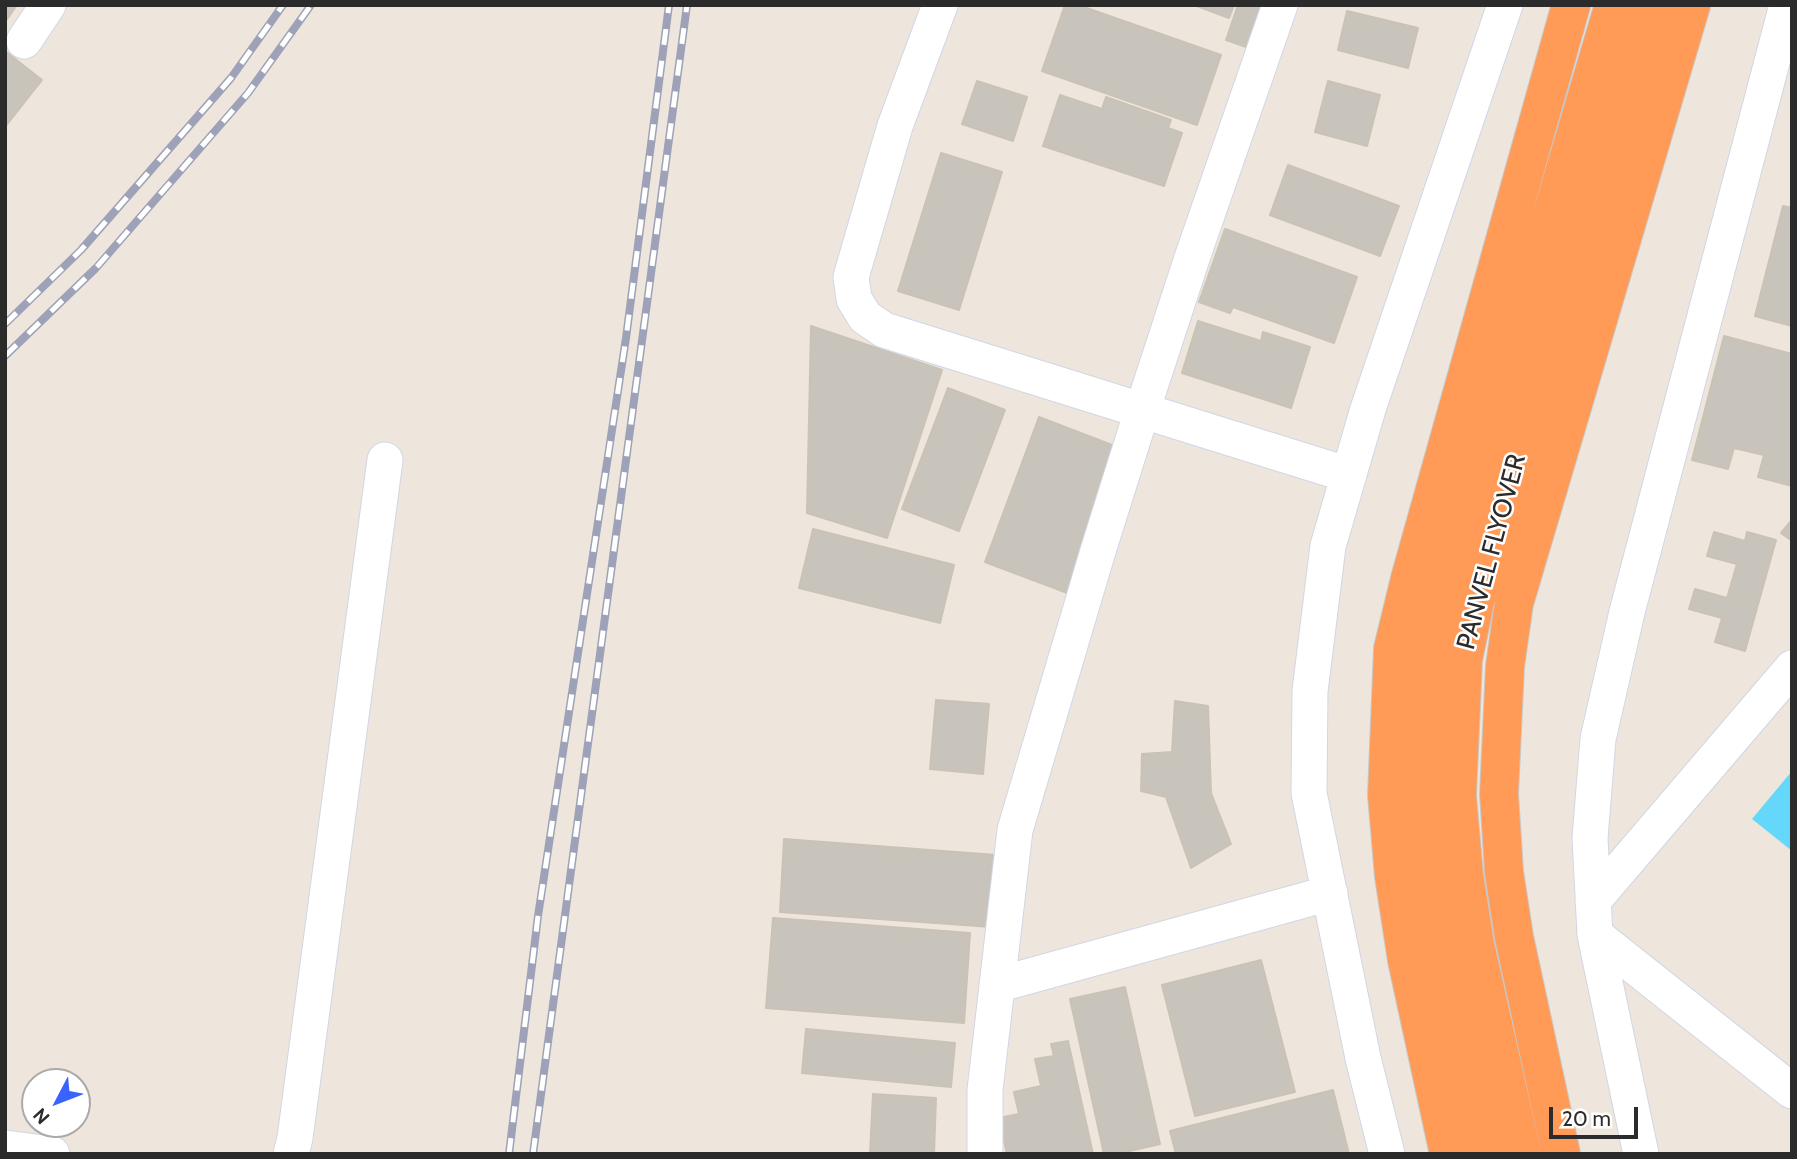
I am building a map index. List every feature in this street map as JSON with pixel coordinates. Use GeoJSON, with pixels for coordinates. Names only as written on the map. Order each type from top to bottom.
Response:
{"type":"FeatureCollection","features":[{"type":"Feature","properties":{"kind":"highway"},"geometry":{"type":"LineString","coordinates":[[1449,1154],[1407,960],[1394,876],[1387,795],[1393,649],[1417,552],[1571,5]]}},
{"type":"Feature","properties":{"kind":"highway","name":"PANVEL FLYOVER"},"geometry":{"type":"LineString","coordinates":[[1485,1154],[1440,952],[1429,879],[1421,797],[1427,655],[1440,592],[1615,5]]}},
{"type":"Feature","properties":{"kind":"highway","name":"PANVEL FLYOVER"},"geometry":{"type":"LineString","coordinates":[[1522,1154],[1475,945],[1464,874],[1457,796],[1463,660],[1475,601],[1652,5]]}},
{"type":"Feature","properties":{"kind":"highway"},"geometry":{"type":"LineString","coordinates":[[1562,1154],[1514,937],[1504,872],[1499,794],[1505,666],[1514,603],[1691,5]]}},
{"type":"Feature","properties":{"kind":"street"},"geometry":{"type":"LineString","coordinates":[[24,41],[48,5]]}},
{"type":"Feature","properties":{"kind":"street"},"geometry":{"type":"LineString","coordinates":[[940,5],[895,126],[851,277],[854,299],[865,317],[884,330],[1349,475]]}},
{"type":"Feature","properties":{"kind":"street"},"geometry":{"type":"LineString","coordinates":[[985,1154],[985,1090],[1015,830],[1142,411],[1280,5]]}},
{"type":"Feature","properties":{"kind":"street"},"geometry":{"type":"LineString","coordinates":[[1387,1154],[1363,1059],[1309,793],[1310,691],[1328,546],[1368,409],[1505,5]]}},
{"type":"Feature","properties":{"kind":"street"},"geometry":{"type":"LineString","coordinates":[[1641,1154],[1594,918],[1590,838],[1598,739],[1627,612],[1787,5]]}},
{"type":"Feature","properties":{"kind":"street"},"geometry":{"type":"LineString","coordinates":[[291,1154],[385,460]]}},
{"type":"Feature","properties":{"kind":"street"},"geometry":{"type":"LineString","coordinates":[[1594,918],[1792,668]]}},
{"type":"Feature","properties":{"kind":"street"},"geometry":{"type":"LineString","coordinates":[[997,985],[1330,893]]}},
{"type":"Feature","properties":{"kind":"street"},"geometry":{"type":"LineString","coordinates":[[1594,918],[1792,1091]]}},
{"type":"Feature","properties":{"kind":"street"},"geometry":{"type":"LineString","coordinates":[[5,1148],[52,1154]]}},
{"type":"Feature","properties":{"kind":"water"},"geometry":{"type":"Polygon","coordinates":[[[1792,771],[1792,851],[1752,819],[1792,771]]]}},
{"type":"Feature","properties":{"kind":"building"},"geometry":{"type":"Polygon","coordinates":[[[5,5],[17,5],[5,22],[5,5]]]}},
{"type":"Feature","properties":{"kind":"building"},"geometry":{"type":"Polygon","coordinates":[[[1065,5],[1078,5],[1221,55],[1197,125],[1042,71],[1065,5]]]}},
{"type":"Feature","properties":{"kind":"building"},"geometry":{"type":"Polygon","coordinates":[[[1194,5],[1234,5],[1229,18],[1194,5]]]}},
{"type":"Feature","properties":{"kind":"building"},"geometry":{"type":"Polygon","coordinates":[[[1238,5],[1274,5],[1258,51],[1226,40],[1238,5]]]}},
{"type":"Feature","properties":{"kind":"building"},"geometry":{"type":"Polygon","coordinates":[[[1347,11],[1418,28],[1408,68],[1338,50],[1347,11]]]}},
{"type":"Feature","properties":{"kind":"building"},"geometry":{"type":"Polygon","coordinates":[[[5,51],[42,80],[5,127],[5,51]]]}},
{"type":"Feature","properties":{"kind":"building"},"geometry":{"type":"Polygon","coordinates":[[[977,81],[1027,97],[1013,141],[962,124],[977,81]]]}},
{"type":"Feature","properties":{"kind":"building"},"geometry":{"type":"Polygon","coordinates":[[[1328,81],[1380,95],[1367,146],[1315,132],[1328,81]]]}},
{"type":"Feature","properties":{"kind":"building"},"geometry":{"type":"Polygon","coordinates":[[[1060,95],[1102,109],[1106,97],[1171,120],[1168,128],[1182,133],[1164,186],[1043,146],[1060,95]]]}},
{"type":"Feature","properties":{"kind":"building"},"geometry":{"type":"Polygon","coordinates":[[[941,153],[1002,172],[959,310],[898,291],[941,153]]]}},
{"type":"Feature","properties":{"kind":"building"},"geometry":{"type":"Polygon","coordinates":[[[1288,165],[1399,206],[1380,256],[1270,215],[1288,165]]]}},
{"type":"Feature","properties":{"kind":"building"},"geometry":{"type":"Polygon","coordinates":[[[1783,206],[1792,208],[1792,326],[1755,316],[1783,206]]]}},
{"type":"Feature","properties":{"kind":"building"},"geometry":{"type":"Polygon","coordinates":[[[1225,229],[1357,277],[1334,343],[1233,307],[1230,313],[1199,302],[1225,229]]]}},
{"type":"Feature","properties":{"kind":"building"},"geometry":{"type":"Polygon","coordinates":[[[1198,321],[1261,341],[1263,332],[1310,347],[1291,408],[1182,373],[1198,321]]]}},
{"type":"Feature","properties":{"kind":"building"},"geometry":{"type":"Polygon","coordinates":[[[811,326],[942,370],[887,538],[807,513],[811,326]]]}},
{"type":"Feature","properties":{"kind":"building"},"geometry":{"type":"Polygon","coordinates":[[[1724,336],[1792,354],[1792,486],[1758,477],[1764,455],[1734,448],[1728,469],[1692,460],[1724,336]]]}},
{"type":"Feature","properties":{"kind":"building"},"geometry":{"type":"Polygon","coordinates":[[[948,388],[1005,410],[959,531],[902,509],[948,388]]]}},
{"type":"Feature","properties":{"kind":"building"},"geometry":{"type":"Polygon","coordinates":[[[1039,417],[1125,450],[1070,594],[985,562],[1039,417]]]}},
{"type":"Feature","properties":{"kind":"building"},"geometry":{"type":"Polygon","coordinates":[[[1792,520],[1792,541],[1781,533],[1792,520]]]}},
{"type":"Feature","properties":{"kind":"building"},"geometry":{"type":"Polygon","coordinates":[[[813,529],[954,565],[940,623],[799,588],[813,529]]]}},
{"type":"Feature","properties":{"kind":"building"},"geometry":{"type":"Polygon","coordinates":[[[1714,532],[1745,541],[1747,532],[1776,540],[1745,651],[1715,642],[1722,618],[1689,609],[1695,589],[1727,598],[1737,564],[1707,556],[1714,532]]]}},
{"type":"Feature","properties":{"kind":"building"},"geometry":{"type":"Polygon","coordinates":[[[936,700],[989,704],[983,774],[930,769],[936,700]]]}},
{"type":"Feature","properties":{"kind":"building"},"geometry":{"type":"Polygon","coordinates":[[[1175,701],[1208,706],[1211,793],[1231,844],[1191,868],[1166,797],[1141,791],[1142,754],[1172,752],[1175,701]]]}},
{"type":"Feature","properties":{"kind":"building"},"geometry":{"type":"Polygon","coordinates":[[[784,839],[996,855],[992,927],[780,912],[784,839]]]}},
{"type":"Feature","properties":{"kind":"building"},"geometry":{"type":"Polygon","coordinates":[[[773,918],[970,933],[964,1023],[766,1008],[773,918]]]}},
{"type":"Feature","properties":{"kind":"building"},"geometry":{"type":"Polygon","coordinates":[[[1261,960],[1295,1092],[1195,1116],[1162,985],[1261,960]]]}},
{"type":"Feature","properties":{"kind":"building"},"geometry":{"type":"Polygon","coordinates":[[[1125,987],[1160,1144],[1116,1154],[1104,1154],[1070,999],[1125,987]]]}},
{"type":"Feature","properties":{"kind":"building"},"geometry":{"type":"Polygon","coordinates":[[[806,1029],[955,1043],[951,1087],[802,1073],[806,1029]]]}},
{"type":"Feature","properties":{"kind":"building"},"geometry":{"type":"Polygon","coordinates":[[[1068,1041],[1093,1154],[1007,1154],[999,1118],[1019,1114],[1014,1092],[1041,1086],[1035,1059],[1054,1056],[1051,1044],[1068,1041]]]}},
{"type":"Feature","properties":{"kind":"building"},"geometry":{"type":"Polygon","coordinates":[[[1333,1090],[1349,1154],[1176,1154],[1170,1131],[1333,1090]]]}},
{"type":"Feature","properties":{"kind":"building"},"geometry":{"type":"Polygon","coordinates":[[[873,1094],[936,1098],[934,1154],[870,1154],[873,1094]]]}},
{"type":"Feature","properties":{"kind":"railway"},"geometry":{"type":"LineString","coordinates":[[5,324],[81,250],[231,78],[283,5]]}},
{"type":"Feature","properties":{"kind":"railway"},"geometry":{"type":"LineString","coordinates":[[5,356],[96,268],[248,93],[311,5]]}},
{"type":"Feature","properties":{"kind":"railway"},"geometry":{"type":"LineString","coordinates":[[509,1154],[538,916],[626,338],[669,5]]}},
{"type":"Feature","properties":{"kind":"railway"},"geometry":{"type":"LineString","coordinates":[[533,1154],[687,5]]}}]}
